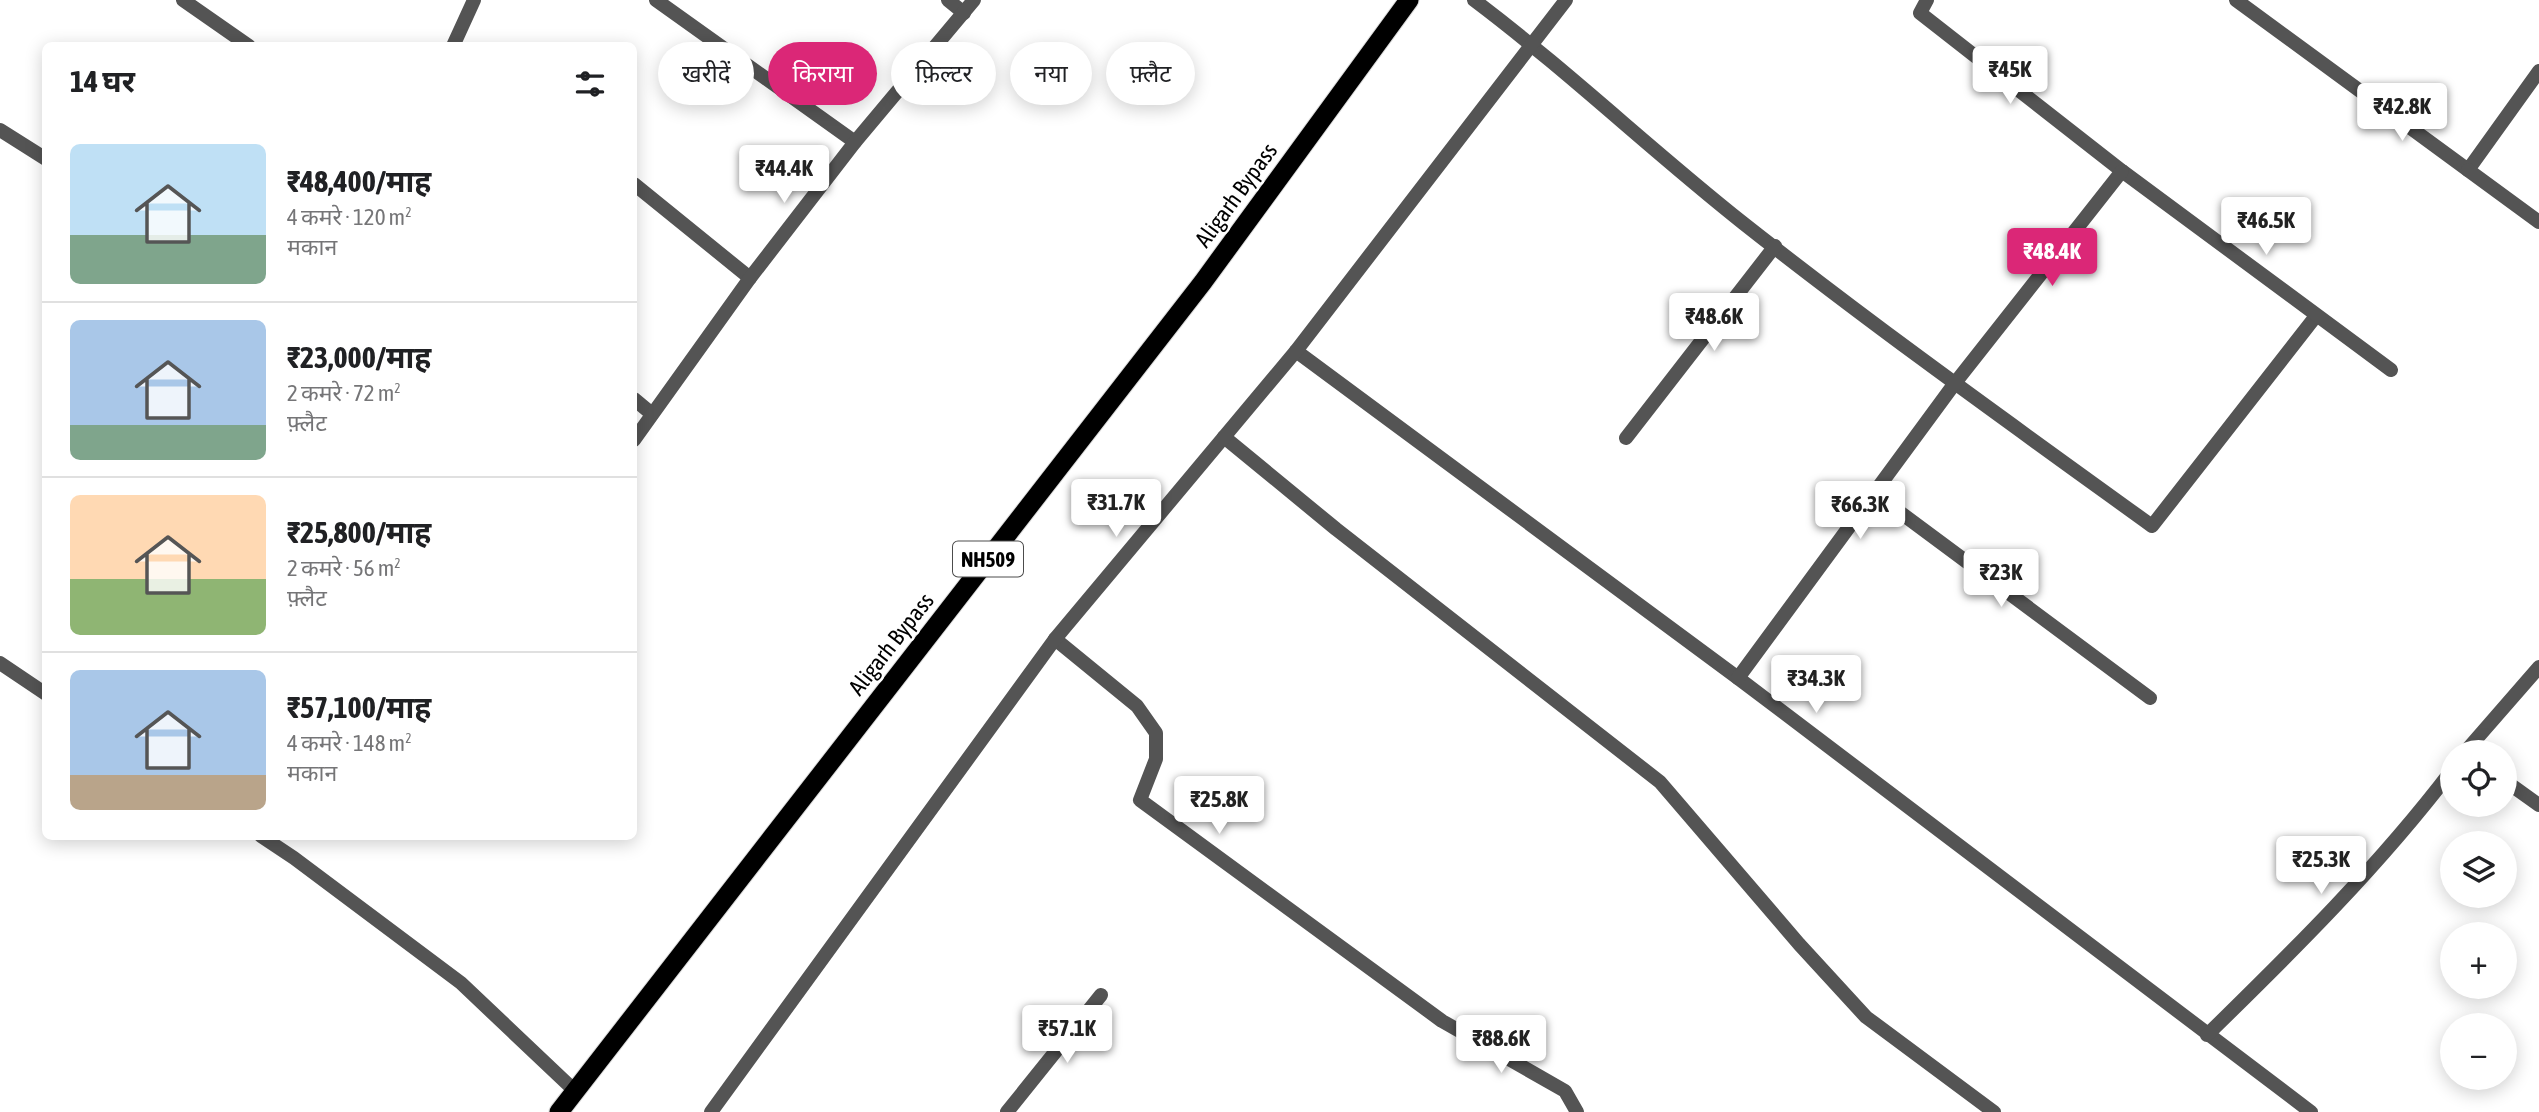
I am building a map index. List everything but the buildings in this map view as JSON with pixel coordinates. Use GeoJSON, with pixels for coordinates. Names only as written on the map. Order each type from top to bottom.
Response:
{"type":"FeatureCollection","features":[{"type":"Feature","properties":{"kind":"highway","name":"Aligarh Bypass"},"geometry":{"type":"LineString","coordinates":[[559,1112],[1203,282],[1409,0]]}},
{"type":"Feature","properties":{"kind":"street"},"geometry":{"type":"LineString","coordinates":[[183,0],[243,42]]}},
{"type":"Feature","properties":{"kind":"street"},"geometry":{"type":"LineString","coordinates":[[458,42],[474,0]]}},
{"type":"Feature","properties":{"kind":"street"},"geometry":{"type":"LineString","coordinates":[[656,0],[855,142]]}},
{"type":"Feature","properties":{"kind":"street"},"geometry":{"type":"LineString","coordinates":[[948,0],[964,13]]}},
{"type":"Feature","properties":{"kind":"street"},"geometry":{"type":"LineString","coordinates":[[637,436],[750,278],[855,142],[974,0]]}},
{"type":"Feature","properties":{"kind":"street"},"geometry":{"type":"LineString","coordinates":[[1474,0],[1532,44],[1744,223],[1955,383],[2152,526],[2316,316]]}},
{"type":"Feature","properties":{"kind":"street"},"geometry":{"type":"LineString","coordinates":[[711,1112],[1055,639],[1296,351],[1566,0]]}},
{"type":"Feature","properties":{"kind":"street"},"geometry":{"type":"LineString","coordinates":[[1927,0],[1920,13],[2122,172],[2391,370]]}},
{"type":"Feature","properties":{"kind":"street"},"geometry":{"type":"LineString","coordinates":[[2236,0],[2539,222]]}},
{"type":"Feature","properties":{"kind":"street"},"geometry":{"type":"LineString","coordinates":[[2468,170],[2538,76]]}},
{"type":"Feature","properties":{"kind":"street"},"geometry":{"type":"LineString","coordinates":[[0,130],[42,156]]}},
{"type":"Feature","properties":{"kind":"street"},"geometry":{"type":"LineString","coordinates":[[1738,678],[1955,383],[2122,172]]}},
{"type":"Feature","properties":{"kind":"street"},"geometry":{"type":"LineString","coordinates":[[637,186],[750,278]]}},
{"type":"Feature","properties":{"kind":"street"},"geometry":{"type":"LineString","coordinates":[[1626,438],[1775,246]]}},
{"type":"Feature","properties":{"kind":"street"},"geometry":{"type":"LineString","coordinates":[[1296,351],[1738,678],[2311,1112]]}},
{"type":"Feature","properties":{"kind":"street"},"geometry":{"type":"LineString","coordinates":[[637,402],[652,414]]}},
{"type":"Feature","properties":{"kind":"street"},"geometry":{"type":"LineString","coordinates":[[1224,437],[1336,529],[1660,782],[1799,944],[1866,1017],[1994,1112]]}},
{"type":"Feature","properties":{"kind":"street"},"geometry":{"type":"LineString","coordinates":[[1874,493],[2150,698]]}},
{"type":"Feature","properties":{"kind":"street"},"geometry":{"type":"LineString","coordinates":[[1055,639],[1138,706],[1156,733],[1156,759],[1140,800],[1442,1021],[1565,1091],[1577,1112]]}},
{"type":"Feature","properties":{"kind":"street"},"geometry":{"type":"LineString","coordinates":[[0,663],[42,691]]}},
{"type":"Feature","properties":{"kind":"street"},"geometry":{"type":"LineString","coordinates":[[2476,740],[2539,667]]}},
{"type":"Feature","properties":{"kind":"street"},"geometry":{"type":"LineString","coordinates":[[2207,1035],[2327,916],[2410,826],[2440,786]]}},
{"type":"Feature","properties":{"kind":"street"},"geometry":{"type":"LineString","coordinates":[[2517,789],[2539,805]]}},
{"type":"Feature","properties":{"kind":"street"},"geometry":{"type":"LineString","coordinates":[[267,840],[461,983],[575,1091]]}},
{"type":"Feature","properties":{"kind":"street"},"geometry":{"type":"LineString","coordinates":[[1007,1112],[1101,995]]}}]}
